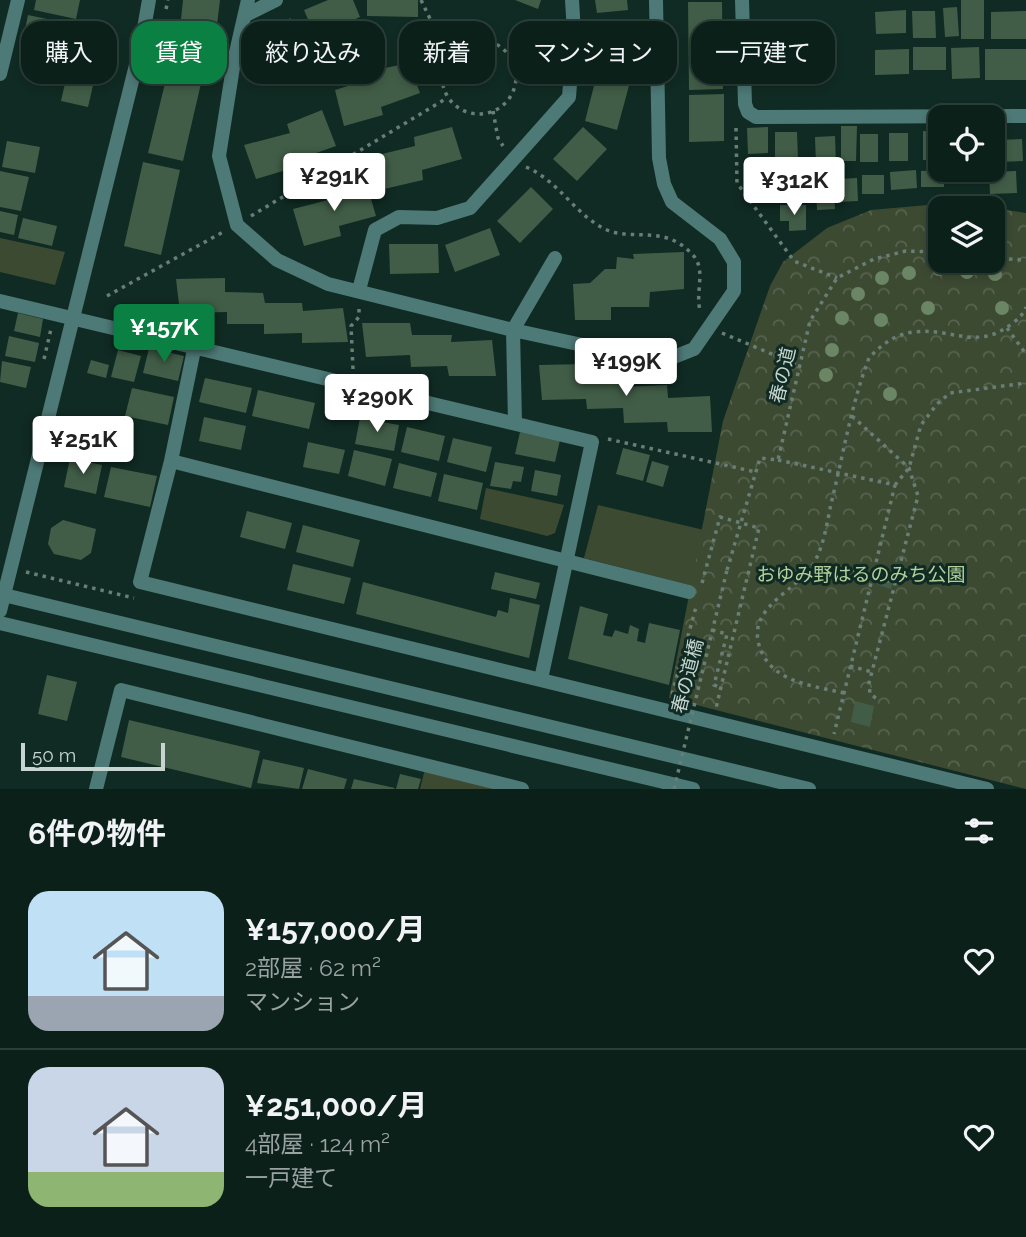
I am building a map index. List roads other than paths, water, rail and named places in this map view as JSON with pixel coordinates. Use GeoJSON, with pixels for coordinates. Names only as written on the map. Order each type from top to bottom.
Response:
{"type":"FeatureCollection","features":[{"type":"Feature","properties":{"kind":"street"},"geometry":{"type":"LineString","coordinates":[[0,74],[6,28],[19,0]]}},
{"type":"Feature","properties":{"kind":"street"},"geometry":{"type":"LineString","coordinates":[[145,21],[149,0]]}},
{"type":"Feature","properties":{"kind":"street"},"geometry":{"type":"LineString","coordinates":[[276,0],[247,7],[234,61],[219,156],[237,225],[276,260],[328,285],[359,290],[513,330],[662,362],[694,349],[734,291],[734,262],[720,239],[672,202],[664,184],[659,158],[656,0]]}},
{"type":"Feature","properties":{"kind":"street"},"geometry":{"type":"LineString","coordinates":[[359,290],[375,230],[399,217],[437,218],[470,208],[569,97],[574,33],[572,0]]}},
{"type":"Feature","properties":{"kind":"street"},"geometry":{"type":"LineString","coordinates":[[742,0],[745,104],[748,112],[756,117],[1026,116]]}},
{"type":"Feature","properties":{"kind":"street"},"geometry":{"type":"LineString","coordinates":[[227,60],[234,61]]}},
{"type":"Feature","properties":{"kind":"street"},"geometry":{"type":"LineString","coordinates":[[0,611],[2,594],[131,84]]}},
{"type":"Feature","properties":{"kind":"street"},"geometry":{"type":"LineString","coordinates":[[515,423],[513,330],[555,258]]}},
{"type":"Feature","properties":{"kind":"street"},"geometry":{"type":"LineString","coordinates":[[0,301],[73,320],[195,345],[592,442],[541,679]]}},
{"type":"Feature","properties":{"kind":"street"},"geometry":{"type":"LineString","coordinates":[[195,345],[171,461],[140,582],[987,789]]}},
{"type":"Feature","properties":{"kind":"street"},"geometry":{"type":"LineString","coordinates":[[171,461],[689,592]]}},
{"type":"Feature","properties":{"kind":"street"},"geometry":{"type":"LineString","coordinates":[[2,594],[809,789]]}},
{"type":"Feature","properties":{"kind":"street"},"geometry":{"type":"LineString","coordinates":[[0,623],[693,789]]}},
{"type":"Feature","properties":{"kind":"street"},"geometry":{"type":"LineString","coordinates":[[96,789],[121,690],[522,789]]}},
{"type":"Feature","properties":{"kind":"park label","name":"おゆみ野はるのみち公園"},"geometry":{"type":"Point","coordinates":[861,574]}}]}
